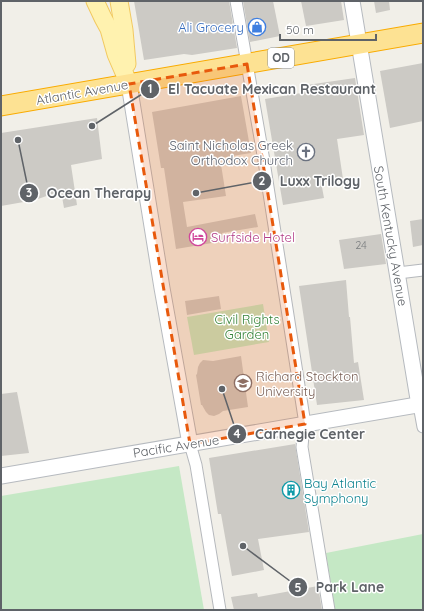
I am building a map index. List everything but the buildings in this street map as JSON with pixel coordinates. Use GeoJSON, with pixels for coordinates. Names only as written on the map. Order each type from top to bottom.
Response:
{"type":"FeatureCollection","features":[{"type":"Feature","properties":{"kind":"highway","name":"Atlantic Avenue"},"geometry":{"type":"LineString","coordinates":[[1,106],[423,33]]}},
{"type":"Feature","properties":{"kind":"main road"},"geometry":{"type":"LineString","coordinates":[[95,1],[102,18],[109,29],[116,54],[128,84]]}},
{"type":"Feature","properties":{"kind":"main road"},"geometry":{"type":"LineString","coordinates":[[118,1],[124,30],[128,84]]}},
{"type":"Feature","properties":{"kind":"street"},"geometry":{"type":"LineString","coordinates":[[236,1],[263,155],[305,424],[302,447],[329,610]]}},
{"type":"Feature","properties":{"kind":"street","name":"South Kentucky Avenue"},"geometry":{"type":"LineString","coordinates":[[352,1],[379,168],[421,405],[423,427]]}},
{"type":"Feature","properties":{"kind":"street"},"geometry":{"type":"LineString","coordinates":[[128,84],[162,288],[190,444],[196,465],[220,610]]}},
{"type":"Feature","properties":{"kind":"street"},"geometry":{"type":"LineString","coordinates":[[398,273],[423,270]]}},
{"type":"Feature","properties":{"kind":"street","name":"Pacific Avenue"},"geometry":{"type":"LineString","coordinates":[[1,476],[421,405]]}},
{"type":"Feature","properties":{"kind":"highlighted area"},"geometry":{"type":"Polygon","coordinates":[[[247,64],[305,424],[190,444],[129,84],[247,64]]]}},
{"type":"Feature","properties":{"kind":"green space","name":"Civil Rights Garden"},"geometry":{"type":"Polygon","coordinates":[[[263,304],[269,342],[194,355],[187,317],[263,304]]]}},
{"type":"Feature","properties":{"kind":"green space"},"geometry":{"type":"Polygon","coordinates":[[[179,466],[204,610],[1,610],[1,496],[179,466]]]}},
{"type":"Feature","properties":{"kind":"green space"},"geometry":{"type":"Polygon","coordinates":[[[423,534],[423,610],[335,610],[326,553],[423,534]]]}},
{"type":"Feature","properties":{"kind":"place","name":"Ali Grocery"},"geometry":{"type":"Point","coordinates":[257,27]}},
{"type":"Feature","properties":{"kind":"place","name":"El Tacuate Mexican Restaurant"},"geometry":{"type":"Point","coordinates":[92,126]}},
{"type":"Feature","properties":{"kind":"place","name":"Ocean Therapy"},"geometry":{"type":"Point","coordinates":[18,140]}},
{"type":"Feature","properties":{"kind":"place","name":"Saint Nicholas Greek Orthodox Church"},"geometry":{"type":"Point","coordinates":[306,152]}},
{"type":"Feature","properties":{"kind":"place","name":"Luxx Trilogy"},"geometry":{"type":"Point","coordinates":[196,193]}},
{"type":"Feature","properties":{"kind":"place","name":"Surfside Hotel"},"geometry":{"type":"Point","coordinates":[198,237]}},
{"type":"Feature","properties":{"kind":"place","name":"Richard Stockton University"},"geometry":{"type":"Point","coordinates":[243,383]}},
{"type":"Feature","properties":{"kind":"place","name":"Carnegie Center"},"geometry":{"type":"Point","coordinates":[222,389]}},
{"type":"Feature","properties":{"kind":"place","name":"Bay Atlantic Symphony"},"geometry":{"type":"Point","coordinates":[291,490]}},
{"type":"Feature","properties":{"kind":"place","name":"Park Lane"},"geometry":{"type":"Point","coordinates":[243,546]}}]}
